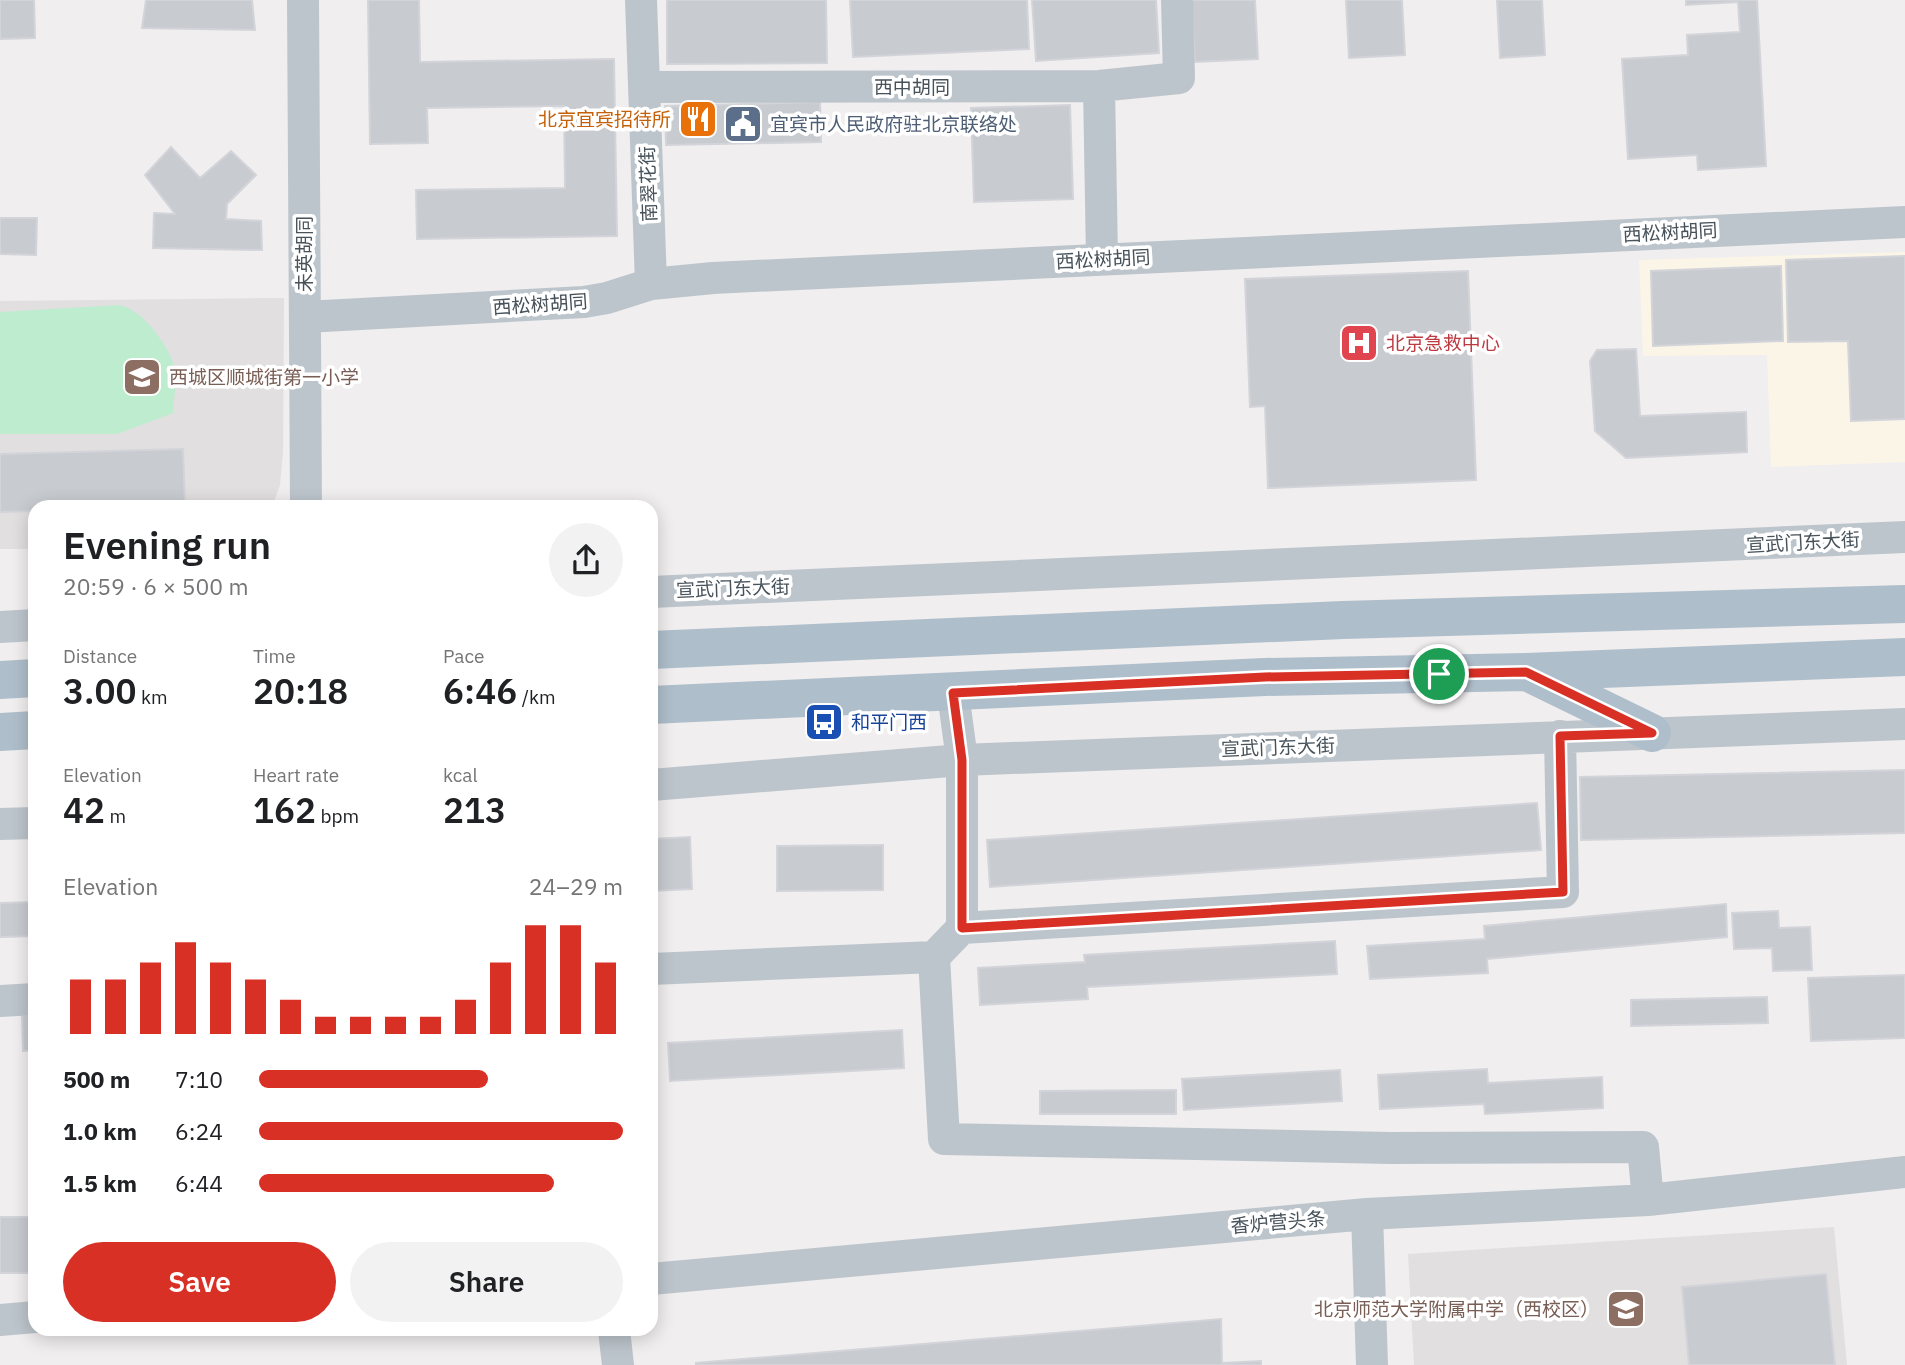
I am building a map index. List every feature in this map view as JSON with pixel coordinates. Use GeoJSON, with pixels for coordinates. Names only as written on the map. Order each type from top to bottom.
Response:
{"type":"FeatureCollection","features":[{"type":"Feature","properties":{"kind":"main road"},"geometry":{"type":"LineString","coordinates":[[658,650],[1343,620],[1905,604]]}},
{"type":"Feature","properties":{"kind":"main road"},"geometry":{"type":"LineString","coordinates":[[658,705],[1265,677],[1526,672],[1905,657]]}},
{"type":"Feature","properties":{"kind":"main road"},"geometry":{"type":"LineString","coordinates":[[1526,672],[1652,733]]}},
{"type":"Feature","properties":{"kind":"main road"},"geometry":{"type":"LineString","coordinates":[[0,680],[28,678]]}},
{"type":"Feature","properties":{"kind":"main road"},"geometry":{"type":"LineString","coordinates":[[0,732],[28,730]]}},
{"type":"Feature","properties":{"kind":"street","name":"未英胡同"},"geometry":{"type":"LineString","coordinates":[[303,0],[306,500]]}},
{"type":"Feature","properties":{"kind":"street","name":"南翠花街"},"geometry":{"type":"LineString","coordinates":[[641,0],[652,284]]}},
{"type":"Feature","properties":{"kind":"street","name":"西中胡同"},"geometry":{"type":"LineString","coordinates":[[645,87],[1099,86],[1179,78],[1177,0]]}},
{"type":"Feature","properties":{"kind":"street"},"geometry":{"type":"LineString","coordinates":[[1099,86],[1102,259]]}},
{"type":"Feature","properties":{"kind":"street","name":"西松树胡同"},"geometry":{"type":"LineString","coordinates":[[304,317],[584,302],[652,284],[713,278],[1905,222]]}},
{"type":"Feature","properties":{"kind":"street","name":"宣武门东大街"},"geometry":{"type":"LineString","coordinates":[[658,592],[1905,537]]}},
{"type":"Feature","properties":{"kind":"street"},"geometry":{"type":"LineString","coordinates":[[0,627],[28,625]]}},
{"type":"Feature","properties":{"kind":"street"},"geometry":{"type":"LineString","coordinates":[[953,693],[962,760],[962,928]]}},
{"type":"Feature","properties":{"kind":"street","name":"宣武门东大街"},"geometry":{"type":"LineString","coordinates":[[658,784],[962,760],[1905,724]]}},
{"type":"Feature","properties":{"kind":"street"},"geometry":{"type":"LineString","coordinates":[[658,969],[934,957],[962,928],[1563,892],[1560,736]]}},
{"type":"Feature","properties":{"kind":"street"},"geometry":{"type":"LineString","coordinates":[[0,824],[28,823]]}},
{"type":"Feature","properties":{"kind":"street"},"geometry":{"type":"LineString","coordinates":[[934,957],[944,1139],[1390,1148],[1643,1147],[1648,1200]]}},
{"type":"Feature","properties":{"kind":"street"},"geometry":{"type":"LineString","coordinates":[[0,1001],[28,999]]}},
{"type":"Feature","properties":{"kind":"street","name":"香炉营头条"},"geometry":{"type":"LineString","coordinates":[[658,1278],[1367,1214],[1648,1200],[1905,1172]]}},
{"type":"Feature","properties":{"kind":"street"},"geometry":{"type":"LineString","coordinates":[[1367,1214],[1372,1365]]}},
{"type":"Feature","properties":{"kind":"street"},"geometry":{"type":"LineString","coordinates":[[0,1320],[28,1318]]}},
{"type":"Feature","properties":{"kind":"street"},"geometry":{"type":"LineString","coordinates":[[615,1336],[618,1365]]}},
{"type":"Feature","properties":{"kind":"shaded area"},"geometry":{"type":"Polygon","coordinates":[[[1905,252],[1905,462],[1771,467],[1767,355],[1643,356],[1639,260],[1905,252]]]}},
{"type":"Feature","properties":{"kind":"shaded area","name":"西城区顺城街第一小学"},"geometry":{"type":"Polygon","coordinates":[[[284,298],[283,452],[280,485],[275,500],[28,500],[28,549],[0,549],[0,301],[284,298]]]}},
{"type":"Feature","properties":{"kind":"shaded area","name":"北京师范大学附属中学（西校区）"},"geometry":{"type":"Polygon","coordinates":[[[1834,1227],[1847,1365],[1414,1365],[1408,1254],[1834,1227]]]}},
{"type":"Feature","properties":{"kind":"green space"},"geometry":{"type":"Polygon","coordinates":[[[119,305],[137,313],[146,321],[172,360],[176,374],[173,413],[117,434],[0,434],[0,312],[119,305]]]}},
{"type":"Feature","properties":{"kind":"building"},"geometry":{"type":"Polygon","coordinates":[[[0,0],[34,0],[35,38],[0,39],[0,0]]]}},
{"type":"Feature","properties":{"kind":"building"},"geometry":{"type":"Polygon","coordinates":[[[146,0],[252,0],[255,30],[142,28],[146,0]]]}},
{"type":"Feature","properties":{"kind":"building"},"geometry":{"type":"Polygon","coordinates":[[[368,0],[419,0],[420,62],[614,59],[617,236],[417,239],[416,190],[565,188],[564,106],[427,108],[428,143],[370,144],[368,0]]]}},
{"type":"Feature","properties":{"kind":"building"},"geometry":{"type":"Polygon","coordinates":[[[667,0],[826,0],[827,63],[667,64],[667,0]]]}},
{"type":"Feature","properties":{"kind":"building"},"geometry":{"type":"Polygon","coordinates":[[[850,0],[1027,0],[1029,49],[853,57],[850,0]]]}},
{"type":"Feature","properties":{"kind":"building"},"geometry":{"type":"Polygon","coordinates":[[[1032,0],[1156,0],[1159,53],[1036,61],[1032,0]]]}},
{"type":"Feature","properties":{"kind":"building"},"geometry":{"type":"Polygon","coordinates":[[[1191,0],[1255,0],[1258,59],[1195,62],[1191,0]]]}},
{"type":"Feature","properties":{"kind":"building"},"geometry":{"type":"Polygon","coordinates":[[[1346,0],[1402,0],[1405,55],[1349,58],[1346,0]]]}},
{"type":"Feature","properties":{"kind":"building"},"geometry":{"type":"Polygon","coordinates":[[[1497,0],[1542,0],[1545,55],[1500,58],[1497,0]]]}},
{"type":"Feature","properties":{"kind":"building"},"geometry":{"type":"Polygon","coordinates":[[[1686,0],[1757,0],[1766,166],[1698,170],[1697,155],[1628,159],[1622,59],[1688,55],[1687,35],[1740,32],[1738,2],[1686,5],[1686,0]]]}},
{"type":"Feature","properties":{"kind":"building","name":"宜宾市人民政府驻北京联络处"},"geometry":{"type":"Polygon","coordinates":[[[820,102],[821,142],[666,145],[665,106],[820,102]]]}},
{"type":"Feature","properties":{"kind":"building"},"geometry":{"type":"Polygon","coordinates":[[[1070,105],[1073,199],[974,202],[971,108],[1070,105]]]}},
{"type":"Feature","properties":{"kind":"building"},"geometry":{"type":"Polygon","coordinates":[[[171,147],[200,178],[231,151],[256,175],[227,204],[226,219],[261,221],[262,250],[153,248],[154,213],[175,214],[145,175],[171,147]]]}},
{"type":"Feature","properties":{"kind":"building"},"geometry":{"type":"Polygon","coordinates":[[[0,218],[37,218],[36,255],[0,254],[0,218]]]}},
{"type":"Feature","properties":{"kind":"building"},"geometry":{"type":"Polygon","coordinates":[[[1905,256],[1905,419],[1851,421],[1848,341],[1788,342],[1786,260],[1905,256]]]}},
{"type":"Feature","properties":{"kind":"building"},"geometry":{"type":"Polygon","coordinates":[[[1781,266],[1783,341],[1653,346],[1651,271],[1781,266]]]}},
{"type":"Feature","properties":{"kind":"building","name":"北京急救中心"},"geometry":{"type":"Polygon","coordinates":[[[1468,271],[1476,480],[1268,488],[1265,406],[1250,407],[1245,279],[1468,271]]]}},
{"type":"Feature","properties":{"kind":"building"},"geometry":{"type":"Polygon","coordinates":[[[1636,349],[1640,416],[1746,412],[1747,452],[1626,458],[1595,431],[1590,361],[1597,350],[1636,349]]]}},
{"type":"Feature","properties":{"kind":"building"},"geometry":{"type":"Polygon","coordinates":[[[183,449],[185,500],[28,500],[28,511],[0,512],[0,454],[183,449]]]}},
{"type":"Feature","properties":{"kind":"building"},"geometry":{"type":"Polygon","coordinates":[[[1905,770],[1905,833],[1581,840],[1580,777],[1905,770]]]}},
{"type":"Feature","properties":{"kind":"building"},"geometry":{"type":"Polygon","coordinates":[[[1537,803],[1541,850],[990,887],[987,840],[1537,803]]]}},
{"type":"Feature","properties":{"kind":"building"},"geometry":{"type":"Polygon","coordinates":[[[690,837],[692,889],[658,891],[658,839],[690,837]]]}},
{"type":"Feature","properties":{"kind":"building"},"geometry":{"type":"Polygon","coordinates":[[[883,845],[883,890],[777,891],[777,846],[883,845]]]}},
{"type":"Feature","properties":{"kind":"building"},"geometry":{"type":"Polygon","coordinates":[[[28,902],[28,936],[0,937],[0,903],[28,902]]]}},
{"type":"Feature","properties":{"kind":"building"},"geometry":{"type":"Polygon","coordinates":[[[1726,904],[1727,937],[1487,959],[1488,973],[1370,979],[1367,946],[1485,939],[1484,926],[1726,904]]]}},
{"type":"Feature","properties":{"kind":"building"},"geometry":{"type":"Polygon","coordinates":[[[1778,911],[1779,928],[1810,927],[1812,970],[1773,971],[1772,948],[1734,949],[1732,913],[1778,911]]]}},
{"type":"Feature","properties":{"kind":"building"},"geometry":{"type":"Polygon","coordinates":[[[1335,941],[1337,974],[1087,987],[1088,999],[980,1005],[978,968],[1085,962],[1084,955],[1335,941]]]}},
{"type":"Feature","properties":{"kind":"building"},"geometry":{"type":"Polygon","coordinates":[[[1905,975],[1905,1038],[1811,1041],[1808,978],[1905,975]]]}},
{"type":"Feature","properties":{"kind":"building"},"geometry":{"type":"Polygon","coordinates":[[[1767,997],[1768,1023],[1631,1026],[1631,1000],[1767,997]]]}},
{"type":"Feature","properties":{"kind":"building"},"geometry":{"type":"Polygon","coordinates":[[[22,1015],[28,1015],[28,1051],[23,1051],[22,1015]]]}},
{"type":"Feature","properties":{"kind":"building"},"geometry":{"type":"Polygon","coordinates":[[[902,1030],[904,1068],[670,1081],[668,1043],[902,1030]]]}},
{"type":"Feature","properties":{"kind":"building"},"geometry":{"type":"Polygon","coordinates":[[[1487,1069],[1488,1083],[1602,1077],[1603,1108],[1485,1114],[1484,1104],[1380,1109],[1378,1075],[1487,1069]]]}},
{"type":"Feature","properties":{"kind":"building"},"geometry":{"type":"Polygon","coordinates":[[[1340,1070],[1342,1101],[1184,1110],[1182,1079],[1340,1070]]]}},
{"type":"Feature","properties":{"kind":"building"},"geometry":{"type":"Polygon","coordinates":[[[1176,1090],[1176,1114],[1040,1114],[1040,1091],[1176,1090]]]}},
{"type":"Feature","properties":{"kind":"building"},"geometry":{"type":"Polygon","coordinates":[[[0,1217],[28,1217],[28,1273],[0,1273],[0,1217]]]}},
{"type":"Feature","properties":{"kind":"building"},"geometry":{"type":"Polygon","coordinates":[[[1826,1274],[1835,1365],[1689,1365],[1682,1287],[1826,1274]]]}},
{"type":"Feature","properties":{"kind":"building"},"geometry":{"type":"Polygon","coordinates":[[[1221,1319],[1222,1363],[1261,1361],[1261,1365],[696,1365],[696,1363],[1221,1319]]]}},
{"type":"Feature","properties":{"kind":"place","name":"北京宜宾招待所"},"geometry":{"type":"Point","coordinates":[698,119]}},
{"type":"Feature","properties":{"kind":"place","name":"宜宾市人民政府驻北京联络处"},"geometry":{"type":"Point","coordinates":[743,124]}},
{"type":"Feature","properties":{"kind":"place","name":"北京急救中心"},"geometry":{"type":"Point","coordinates":[1359,343]}},
{"type":"Feature","properties":{"kind":"place","name":"西城区顺城街第一小学"},"geometry":{"type":"Point","coordinates":[142,377]}},
{"type":"Feature","properties":{"kind":"place","name":"和平门西"},"geometry":{"type":"Point","coordinates":[824,722]}},
{"type":"Feature","properties":{"kind":"place","name":"北京师范大学附属中学（西校区）"},"geometry":{"type":"Point","coordinates":[1626,1309]}},
{"type":"Feature","properties":{"kind":"route"},"geometry":{"type":"LineString","coordinates":[[1526,672],[1652,733],[1560,736],[1563,892],[962,928],[962,760],[953,693],[1265,677],[1439,674],[1526,672]]}}]}
